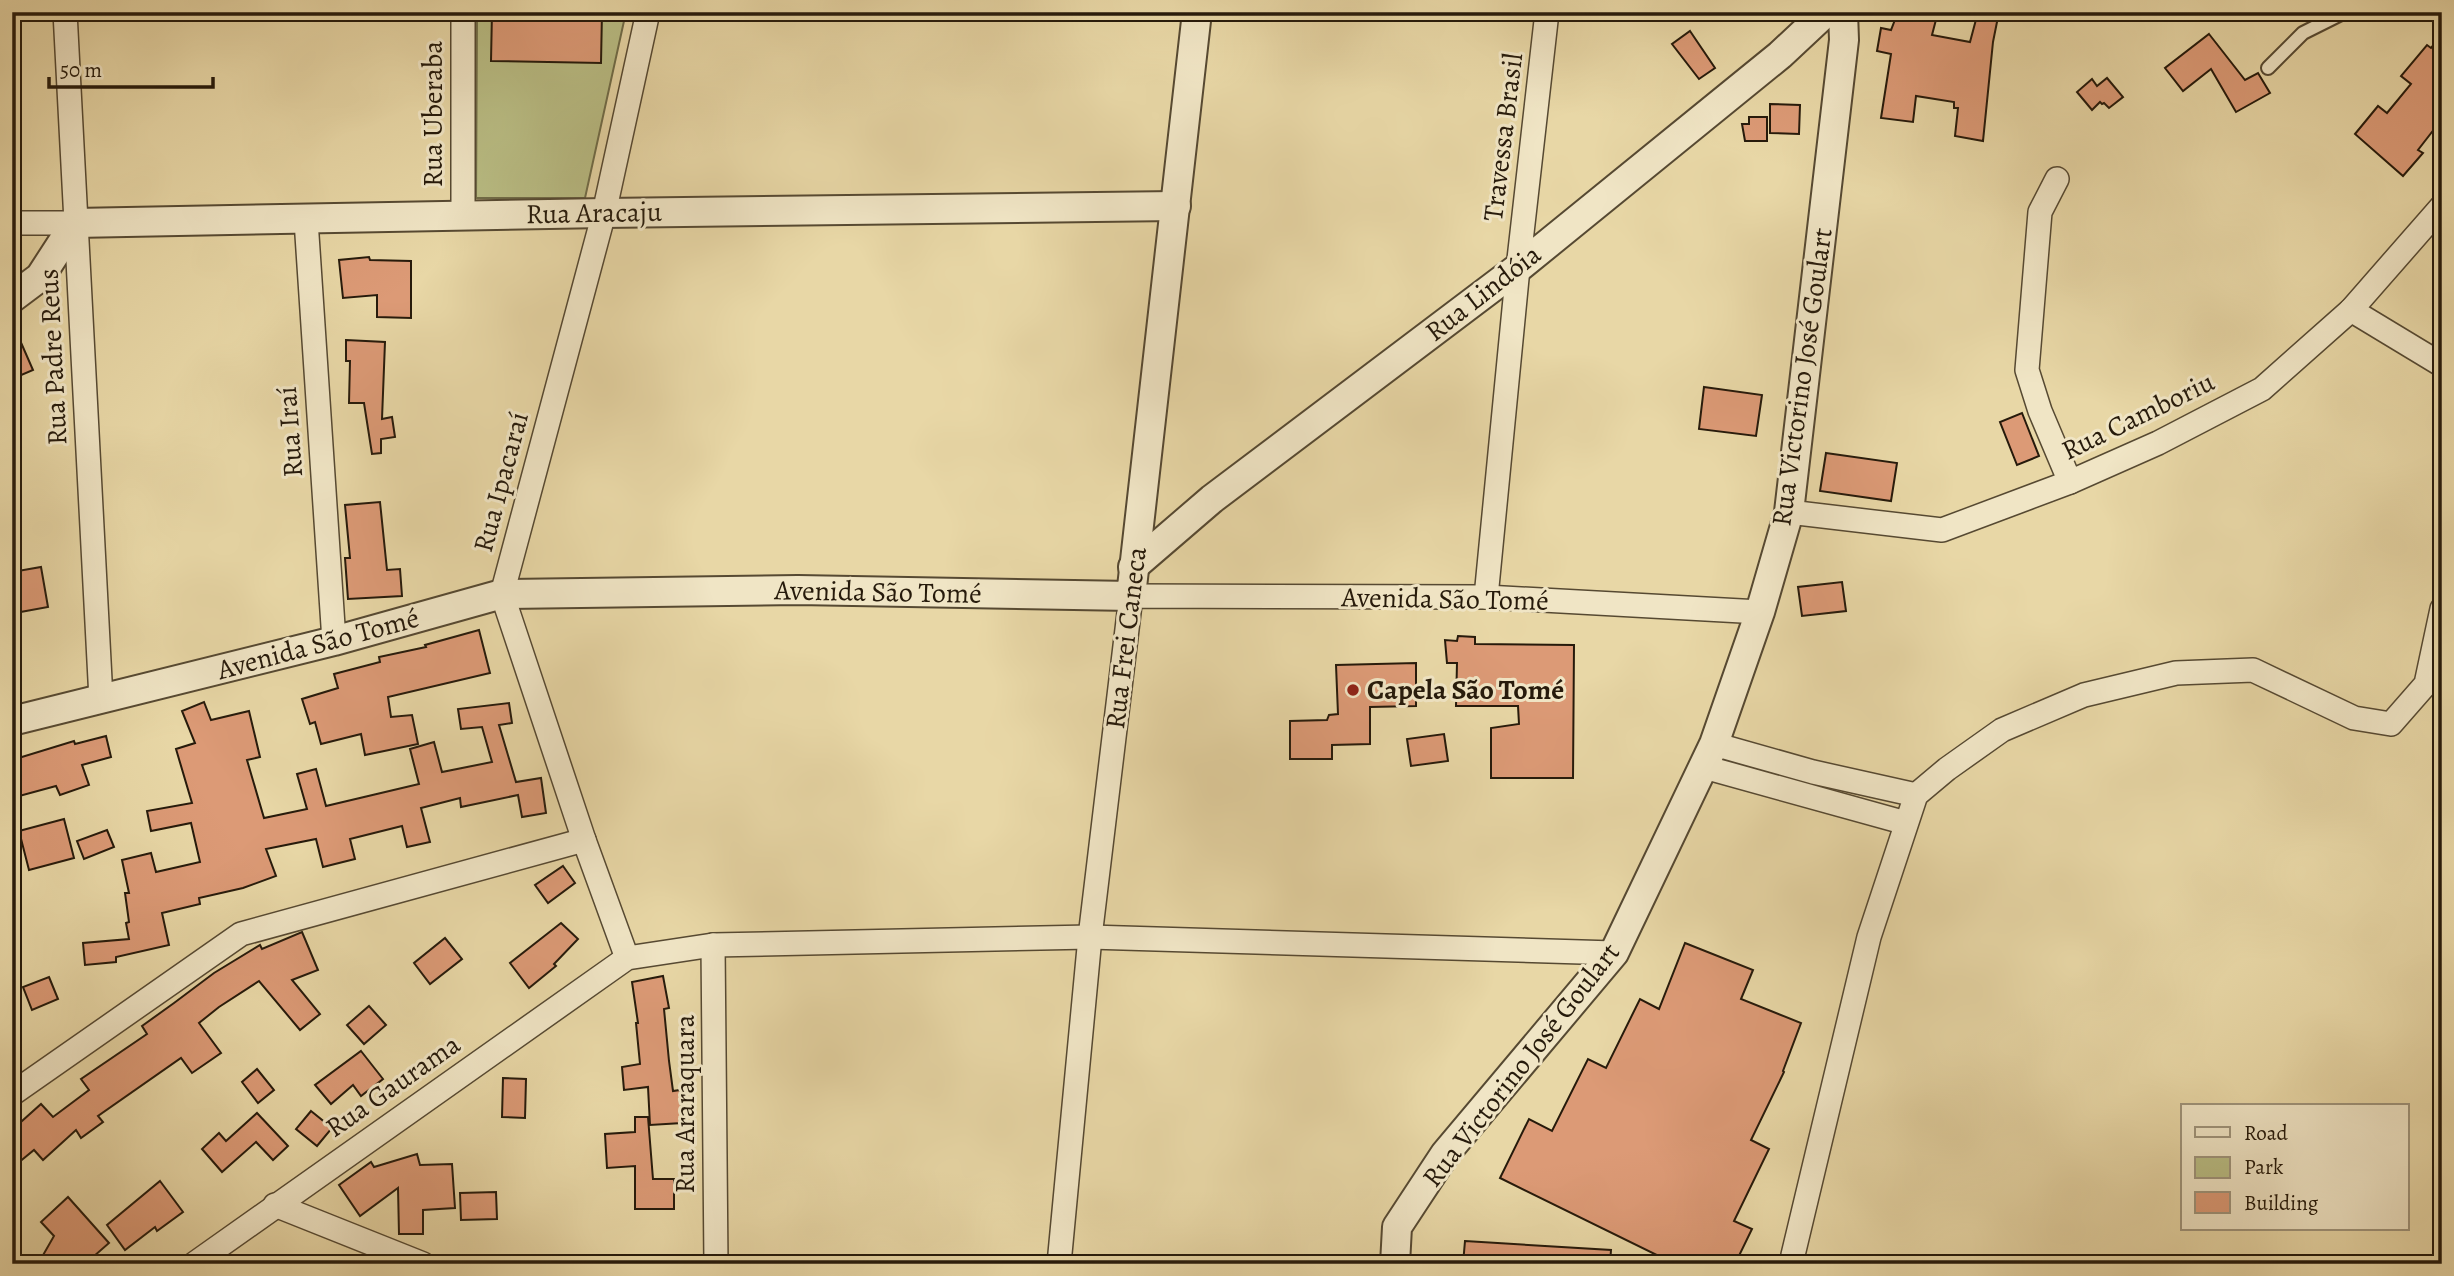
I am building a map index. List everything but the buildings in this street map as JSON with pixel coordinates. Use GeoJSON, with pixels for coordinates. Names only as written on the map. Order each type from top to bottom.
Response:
{"type":"FeatureCollection","features":[{"type":"Feature","properties":{"kind":"street","name":"Rua Padre Reus"},"geometry":{"type":"LineString","coordinates":[[65,12],[102,699]]}},
{"type":"Feature","properties":{"kind":"street","name":"Rua Uberaba"},"geometry":{"type":"LineString","coordinates":[[463,12],[463,216]]}},
{"type":"Feature","properties":{"kind":"street","name":"Rua Ipacaraí"},"geometry":{"type":"LineString","coordinates":[[627,958],[584,840],[502,594],[604,213],[648,12]]}},
{"type":"Feature","properties":{"kind":"street","name":"Rua Frei Caneca"},"geometry":{"type":"LineString","coordinates":[[1059,1264],[1090,937],[1177,206],[1197,12]]}},
{"type":"Feature","properties":{"kind":"street","name":"Travessa Brasil"},"geometry":{"type":"LineString","coordinates":[[1486,597],[1518,268],[1548,12]]}},
{"type":"Feature","properties":{"kind":"street","name":"Rua Lindóia"},"geometry":{"type":"LineString","coordinates":[[1133,567],[1212,499],[1518,268],[1780,55],[1826,12]]}},
{"type":"Feature","properties":{"kind":"street","name":"Rua Victorino José Goulart"},"geometry":{"type":"LineString","coordinates":[[1395,1264],[1397,1227],[1445,1154],[1614,953],[1709,755],[1760,612],[1788,512],[1842,54],[1843,12]]}},
{"type":"Feature","properties":{"kind":"street"},"geometry":{"type":"LineString","coordinates":[[2057,179],[2040,212],[2027,370],[2040,411],[2070,482]]}},
{"type":"Feature","properties":{"kind":"street","name":"Rua Aracaju"},"geometry":{"type":"LineString","coordinates":[[12,223],[1177,206]]}},
{"type":"Feature","properties":{"kind":"street","name":"Rua Camboriu"},"geometry":{"type":"LineString","coordinates":[[1788,512],[1942,530],[2070,482],[2158,443],[2262,389],[2351,310],[2442,206]]}},
{"type":"Feature","properties":{"kind":"street","name":"Rua Iraí"},"geometry":{"type":"LineString","coordinates":[[306,220],[334,641]]}},
{"type":"Feature","properties":{"kind":"street"},"geometry":{"type":"LineString","coordinates":[[12,298],[40,277],[75,223]]}},
{"type":"Feature","properties":{"kind":"street"},"geometry":{"type":"LineString","coordinates":[[2351,310],[2442,365]]}},
{"type":"Feature","properties":{"kind":"street","name":"Avenida São Tomé"},"geometry":{"type":"LineString","coordinates":[[12,722],[334,641],[502,594],[798,590],[1131,596],[1486,597],[1760,612]]}},
{"type":"Feature","properties":{"kind":"street"},"geometry":{"type":"LineString","coordinates":[[1793,1261],[1869,937],[1916,795],[1947,769],[2003,730],[2084,695],[2176,673],[2253,670],[2354,718],[2390,724],[2426,684],[2442,609]]}},
{"type":"Feature","properties":{"kind":"street"},"geometry":{"type":"LineString","coordinates":[[1709,755],[1813,772],[1916,795]]}},
{"type":"Feature","properties":{"kind":"street"},"geometry":{"type":"LineString","coordinates":[[1709,755],[1906,823]]}},
{"type":"Feature","properties":{"kind":"street"},"geometry":{"type":"LineString","coordinates":[[12,1094],[241,933],[584,840]]}},
{"type":"Feature","properties":{"kind":"street"},"geometry":{"type":"LineString","coordinates":[[627,958],[713,944],[1090,937],[1614,953]]}},
{"type":"Feature","properties":{"kind":"street","name":"Rua Araraquara"},"geometry":{"type":"LineString","coordinates":[[713,944],[716,1264]]}},
{"type":"Feature","properties":{"kind":"street","name":"Rua Gaurama"},"geometry":{"type":"LineString","coordinates":[[194,1264],[627,958]]}},
{"type":"Feature","properties":{"kind":"street"},"geometry":{"type":"LineString","coordinates":[[275,1205],[423,1264]]}},
{"type":"Feature","properties":{"kind":"lane"},"geometry":{"type":"LineString","coordinates":[[2268,68],[2303,33],[2345,12]]}},
{"type":"Feature","properties":{"kind":"green space"},"geometry":{"type":"Polygon","coordinates":[[[477,12],[626,12],[585,198],[476,198],[477,12]]]}},
{"type":"Feature","properties":{"kind":"place","name":"Capela São Tomé"},"geometry":{"type":"Point","coordinates":[1353,690]}}]}
